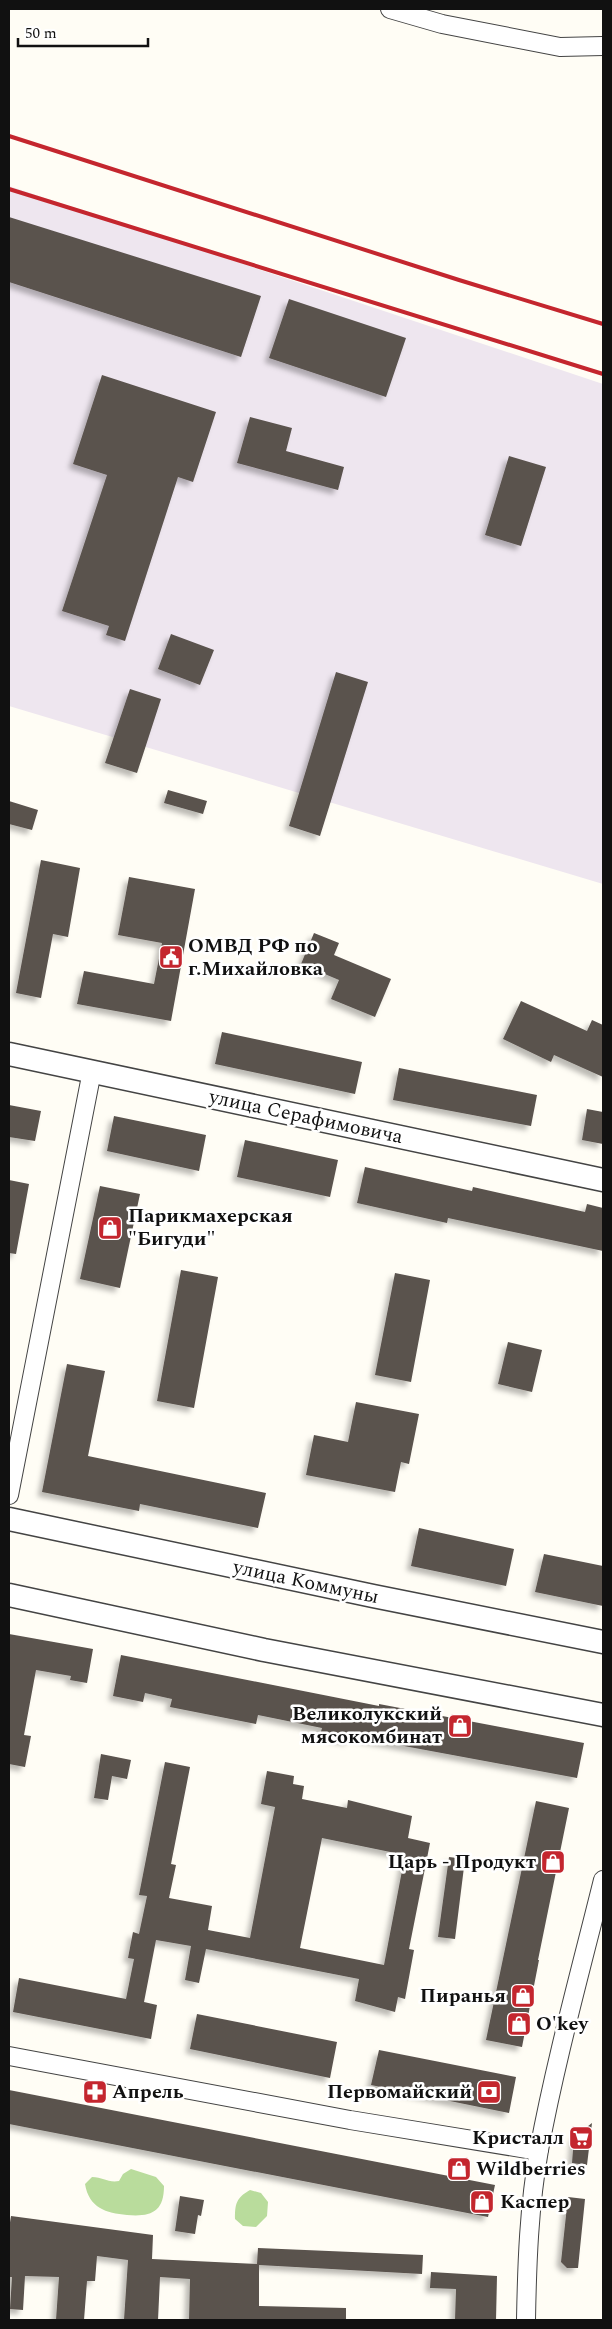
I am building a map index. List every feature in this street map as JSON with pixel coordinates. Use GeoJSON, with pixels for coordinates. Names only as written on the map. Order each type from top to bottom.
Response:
{"type":"FeatureCollection","features":[{"type":"Feature","properties":{"kind":"street"},"geometry":{"type":"LineString","coordinates":[[390,9],[442,24],[560,47],[603,46]]}},
{"type":"Feature","properties":{"kind":"street","name":"улица Серафимовича"},"geometry":{"type":"LineString","coordinates":[[9,1054],[603,1180]]}},
{"type":"Feature","properties":{"kind":"street"},"geometry":{"type":"LineString","coordinates":[[9,1495],[92,1071]]}},
{"type":"Feature","properties":{"kind":"street","name":"улица Коммуны"},"geometry":{"type":"LineString","coordinates":[[9,1519],[373,1596],[603,1642]]}},
{"type":"Feature","properties":{"kind":"street"},"geometry":{"type":"LineString","coordinates":[[9,1595],[264,1650],[603,1715]]}},
{"type":"Feature","properties":{"kind":"street"},"geometry":{"type":"LineString","coordinates":[[526,2320],[529,2232],[539,2151],[557,2065],[603,1880]]}},
{"type":"Feature","properties":{"kind":"street"},"geometry":{"type":"LineString","coordinates":[[9,2056],[350,2120],[539,2151]]}},
{"type":"Feature","properties":{"kind":"shaded area"},"geometry":{"type":"Polygon","coordinates":[[[9,186],[603,384],[603,884],[9,706],[9,186]]]}},
{"type":"Feature","properties":{"kind":"green space"},"geometry":{"type":"Polygon","coordinates":[[[131,2169],[156,2177],[164,2186],[162,2202],[154,2211],[143,2215],[112,2213],[100,2208],[90,2199],[85,2184],[92,2177],[119,2181],[123,2174],[131,2169]]]}},
{"type":"Feature","properties":{"kind":"green space"},"geometry":{"type":"Polygon","coordinates":[[[250,2190],[261,2193],[268,2202],[267,2216],[256,2227],[243,2226],[235,2219],[237,2202],[250,2190]]]}},
{"type":"Feature","properties":{"kind":"building"},"geometry":{"type":"Polygon","coordinates":[[[9,217],[261,296],[241,357],[9,282],[9,217]]]}},
{"type":"Feature","properties":{"kind":"building"},"geometry":{"type":"Polygon","coordinates":[[[289,299],[406,338],[386,397],[269,358],[289,299]]]}},
{"type":"Feature","properties":{"kind":"building"},"geometry":{"type":"Polygon","coordinates":[[[102,375],[216,412],[193,482],[178,477],[125,641],[106,635],[109,626],[62,611],[107,475],[73,464],[102,375]]]}},
{"type":"Feature","properties":{"kind":"building"},"geometry":{"type":"Polygon","coordinates":[[[250,417],[292,428],[286,451],[344,467],[338,490],[237,463],[250,417]]]}},
{"type":"Feature","properties":{"kind":"building"},"geometry":{"type":"Polygon","coordinates":[[[509,456],[546,467],[521,546],[485,535],[509,456]]]}},
{"type":"Feature","properties":{"kind":"building"},"geometry":{"type":"Polygon","coordinates":[[[171,634],[214,650],[200,685],[158,669],[171,634]]]}},
{"type":"Feature","properties":{"kind":"building"},"geometry":{"type":"Polygon","coordinates":[[[336,672],[368,682],[320,836],[289,826],[336,672]]]}},
{"type":"Feature","properties":{"kind":"building"},"geometry":{"type":"Polygon","coordinates":[[[130,689],[161,699],[137,773],[105,763],[130,689]]]}},
{"type":"Feature","properties":{"kind":"building"},"geometry":{"type":"Polygon","coordinates":[[[168,790],[207,801],[203,814],[164,803],[168,790]]]}},
{"type":"Feature","properties":{"kind":"building"},"geometry":{"type":"Polygon","coordinates":[[[9,801],[38,810],[32,830],[9,824],[9,801]]]}},
{"type":"Feature","properties":{"kind":"building"},"geometry":{"type":"Polygon","coordinates":[[[41,860],[80,868],[68,937],[53,934],[41,998],[16,993],[41,860]]]}},
{"type":"Feature","properties":{"kind":"building","name":"ОМВД РФ по г.Михайловка"},"geometry":{"type":"Polygon","coordinates":[[[129,877],[195,889],[171,1021],[77,1004],[84,971],[154,984],[162,943],[118,935],[129,877]]]}},
{"type":"Feature","properties":{"kind":"building"},"geometry":{"type":"Polygon","coordinates":[[[314,933],[339,943],[334,955],[391,979],[375,1017],[331,999],[339,980],[301,964],[314,933]]]}},
{"type":"Feature","properties":{"kind":"building"},"geometry":{"type":"Polygon","coordinates":[[[521,1001],[587,1031],[592,1020],[603,1025],[603,1077],[554,1055],[551,1062],[503,1039],[521,1001]]]}},
{"type":"Feature","properties":{"kind":"building"},"geometry":{"type":"Polygon","coordinates":[[[222,1032],[362,1062],[355,1094],[215,1064],[222,1032]]]}},
{"type":"Feature","properties":{"kind":"building"},"geometry":{"type":"Polygon","coordinates":[[[399,1068],[537,1095],[531,1126],[393,1100],[399,1068]]]}},
{"type":"Feature","properties":{"kind":"building"},"geometry":{"type":"Polygon","coordinates":[[[9,1105],[41,1111],[35,1141],[9,1137],[9,1105]]]}},
{"type":"Feature","properties":{"kind":"building"},"geometry":{"type":"Polygon","coordinates":[[[587,1109],[603,1112],[603,1144],[582,1140],[587,1109]]]}},
{"type":"Feature","properties":{"kind":"building"},"geometry":{"type":"Polygon","coordinates":[[[114,1116],[206,1135],[199,1171],[107,1151],[114,1116]]]}},
{"type":"Feature","properties":{"kind":"building"},"geometry":{"type":"Polygon","coordinates":[[[245,1140],[338,1160],[330,1197],[237,1177],[245,1140]]]}},
{"type":"Feature","properties":{"kind":"building"},"geometry":{"type":"Polygon","coordinates":[[[365,1167],[472,1191],[473,1187],[585,1212],[587,1204],[603,1208],[603,1251],[448,1218],[447,1223],[357,1203],[365,1167]]]}},
{"type":"Feature","properties":{"kind":"building"},"geometry":{"type":"Polygon","coordinates":[[[9,1180],[29,1184],[16,1254],[9,1253],[9,1180]]]}},
{"type":"Feature","properties":{"kind":"building"},"geometry":{"type":"Polygon","coordinates":[[[100,1186],[140,1194],[120,1288],[80,1279],[100,1186]]]}},
{"type":"Feature","properties":{"kind":"building"},"geometry":{"type":"Polygon","coordinates":[[[181,1270],[218,1277],[194,1408],[157,1401],[181,1270]]]}},
{"type":"Feature","properties":{"kind":"building"},"geometry":{"type":"Polygon","coordinates":[[[395,1273],[430,1280],[411,1382],[375,1375],[395,1273]]]}},
{"type":"Feature","properties":{"kind":"building"},"geometry":{"type":"Polygon","coordinates":[[[508,1342],[542,1350],[532,1392],[498,1384],[508,1342]]]}},
{"type":"Feature","properties":{"kind":"building"},"geometry":{"type":"Polygon","coordinates":[[[67,1364],[105,1371],[88,1456],[266,1493],[258,1528],[140,1504],[139,1511],[42,1492],[67,1364]]]}},
{"type":"Feature","properties":{"kind":"building"},"geometry":{"type":"Polygon","coordinates":[[[356,1402],[419,1414],[409,1464],[401,1462],[395,1492],[306,1475],[314,1435],[348,1442],[356,1402]]]}},
{"type":"Feature","properties":{"kind":"building"},"geometry":{"type":"Polygon","coordinates":[[[419,1528],[514,1549],[506,1586],[411,1566],[419,1528]]]}},
{"type":"Feature","properties":{"kind":"building"},"geometry":{"type":"Polygon","coordinates":[[[544,1554],[603,1566],[603,1606],[535,1592],[544,1554]]]}},
{"type":"Feature","properties":{"kind":"building"},"geometry":{"type":"Polygon","coordinates":[[[9,1634],[93,1649],[87,1683],[70,1680],[71,1676],[36,1670],[24,1735],[31,1736],[25,1767],[9,1764],[9,1634]]]}},
{"type":"Feature","properties":{"kind":"building"},"geometry":{"type":"Polygon","coordinates":[[[121,1655],[379,1706],[379,1704],[584,1743],[577,1778],[350,1736],[349,1741],[320,1735],[322,1728],[258,1715],[256,1724],[170,1707],[172,1699],[145,1693],[143,1702],[113,1696],[121,1655]]]}},
{"type":"Feature","properties":{"kind":"building"},"geometry":{"type":"Polygon","coordinates":[[[101,1754],[131,1760],[127,1779],[112,1776],[108,1800],[94,1798],[101,1754]]]}},
{"type":"Feature","properties":{"kind":"building"},"geometry":{"type":"Polygon","coordinates":[[[165,1762],[190,1767],[171,1864],[176,1865],[169,1898],[212,1906],[208,1930],[250,1938],[275,1807],[261,1804],[267,1771],[294,1776],[293,1784],[304,1786],[302,1799],[347,1808],[348,1800],[412,1816],[408,1838],[430,1843],[409,1949],[414,1950],[405,1999],[398,1997],[395,2012],[355,2001],[359,1979],[206,1949],[199,1983],[185,1980],[191,1946],[156,1940],[144,2002],[157,2005],[151,2039],[13,2012],[19,1978],[126,1999],[134,1959],[128,1958],[133,1932],[139,1934],[147,1896],[139,1895],[165,1762]],[[322,1838],[300,1948],[384,1965],[405,1855],[322,1838]]]}},
{"type":"Feature","properties":{"kind":"building"},"geometry":{"type":"Polygon","coordinates":[[[536,1801],[569,1808],[522,2047],[486,2040],[536,1801]]]}},
{"type":"Feature","properties":{"kind":"building"},"geometry":{"type":"Polygon","coordinates":[[[449,1857],[465,1859],[455,1939],[438,1937],[449,1857]]]}},
{"type":"Feature","properties":{"kind":"building"},"geometry":{"type":"Polygon","coordinates":[[[197,2014],[337,2042],[330,2078],[190,2049],[197,2014]]]}},
{"type":"Feature","properties":{"kind":"building"},"geometry":{"type":"Polygon","coordinates":[[[379,2050],[516,2077],[509,2113],[371,2085],[379,2050]]]}},
{"type":"Feature","properties":{"kind":"building"},"geometry":{"type":"Polygon","coordinates":[[[9,2090],[495,2185],[488,2217],[9,2124],[9,2090]]]}},
{"type":"Feature","properties":{"kind":"building"},"geometry":{"type":"Polygon","coordinates":[[[592,2123],[587,2165],[572,2163],[574,2137],[592,2123]]]}},
{"type":"Feature","properties":{"kind":"building"},"geometry":{"type":"Polygon","coordinates":[[[180,2196],[204,2200],[201,2216],[198,2215],[195,2234],[175,2231],[180,2196]]]}},
{"type":"Feature","properties":{"kind":"building"},"geometry":{"type":"Polygon","coordinates":[[[568,2197],[585,2199],[578,2268],[567,2268],[561,2262],[568,2197]]]}},
{"type":"Feature","properties":{"kind":"building"},"geometry":{"type":"Polygon","coordinates":[[[11,2216],[153,2235],[152,2259],[257,2264],[258,2248],[423,2255],[422,2274],[259,2265],[259,2306],[346,2308],[346,2320],[189,2320],[190,2279],[160,2277],[158,2320],[124,2320],[128,2260],[97,2256],[95,2281],[87,2281],[84,2320],[56,2320],[59,2277],[25,2276],[23,2310],[10,2309],[12,2277],[9,2277],[9,2229],[11,2216]]]}},
{"type":"Feature","properties":{"kind":"building"},"geometry":{"type":"Polygon","coordinates":[[[431,2272],[497,2276],[496,2320],[455,2320],[456,2289],[430,2288],[431,2272]]]}},
{"type":"Feature","properties":{"kind":"railway"},"geometry":{"type":"LineString","coordinates":[[9,136],[459,280],[603,324]]}},
{"type":"Feature","properties":{"kind":"railway"},"geometry":{"type":"LineString","coordinates":[[9,189],[603,374]]}},
{"type":"Feature","properties":{"kind":"place","name":"ОМВД РФ по г.Михайловка"},"geometry":{"type":"Point","coordinates":[171,957]}},
{"type":"Feature","properties":{"kind":"place","name":"Парикмахерская \"Бигуди\""},"geometry":{"type":"Point","coordinates":[110,1228]}},
{"type":"Feature","properties":{"kind":"place","name":"Великолукский мясокомбинат"},"geometry":{"type":"Point","coordinates":[460,1726]}},
{"type":"Feature","properties":{"kind":"place","name":"Царь - Продукт"},"geometry":{"type":"Point","coordinates":[553,1862]}},
{"type":"Feature","properties":{"kind":"place","name":"Пиранья"},"geometry":{"type":"Point","coordinates":[523,1996]}},
{"type":"Feature","properties":{"kind":"place","name":"O'key"},"geometry":{"type":"Point","coordinates":[519,2024]}},
{"type":"Feature","properties":{"kind":"place","name":"Апрель"},"geometry":{"type":"Point","coordinates":[95,2092]}},
{"type":"Feature","properties":{"kind":"place","name":"Первомайский"},"geometry":{"type":"Point","coordinates":[489,2092]}},
{"type":"Feature","properties":{"kind":"place","name":"Кристалл"},"geometry":{"type":"Point","coordinates":[581,2138]}},
{"type":"Feature","properties":{"kind":"place","name":"Wildberries"},"geometry":{"type":"Point","coordinates":[459,2169]}},
{"type":"Feature","properties":{"kind":"place","name":"Каспер"},"geometry":{"type":"Point","coordinates":[482,2202]}}]}
